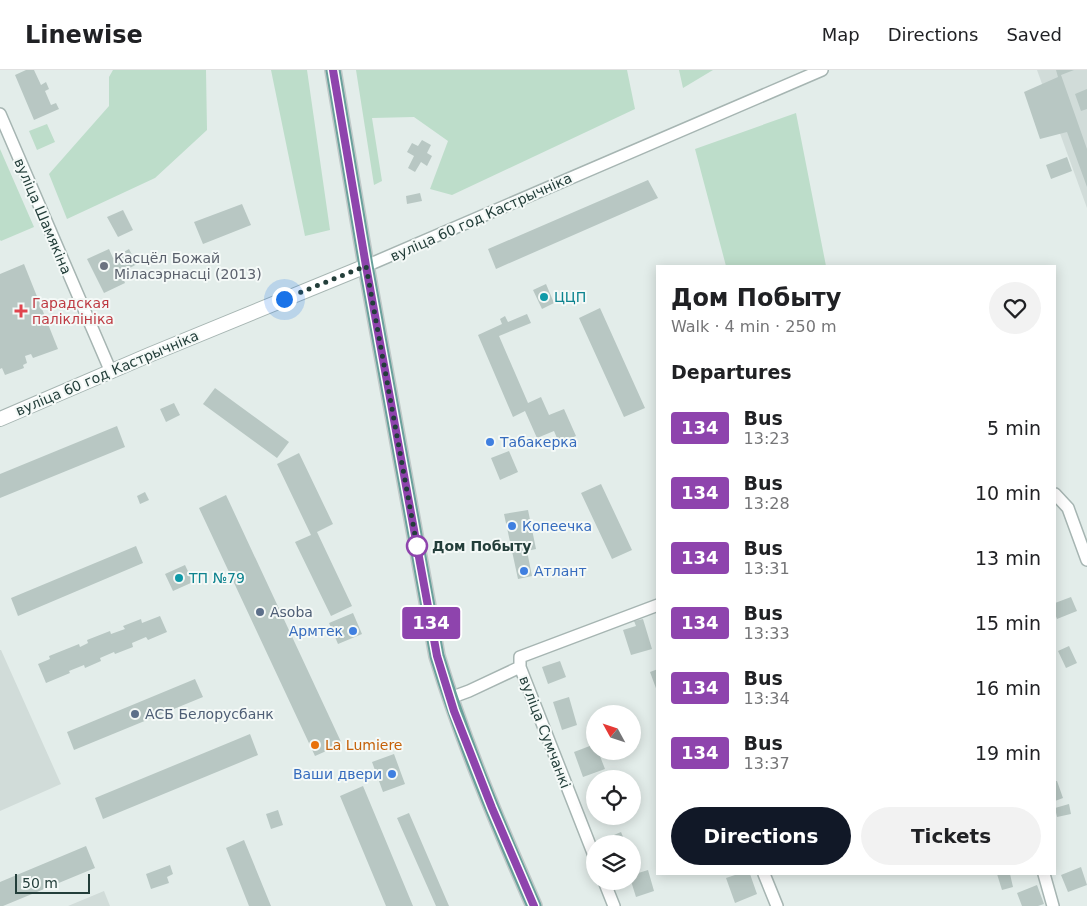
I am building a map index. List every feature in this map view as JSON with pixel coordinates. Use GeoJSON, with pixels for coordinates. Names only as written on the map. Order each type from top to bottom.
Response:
{"type":"FeatureCollection","features":[{"type":"Feature","properties":{"kind":"main road"},"geometry":{"type":"LineString","coordinates":[[333,70],[366,266],[437,656],[450,698],[492,808],[534,906]]}},
{"type":"Feature","properties":{"kind":"street","name":"вуліца 60 год Кастрычніка"},"geometry":{"type":"LineString","coordinates":[[0,419],[149,354],[366,266],[822,70]]}},
{"type":"Feature","properties":{"kind":"street","name":"вуліца Шамякіна"},"geometry":{"type":"LineString","coordinates":[[0,114],[111,372]]}},
{"type":"Feature","properties":{"kind":"street"},"geometry":{"type":"LineString","coordinates":[[1056,495],[1068,508],[1087,560]]}},
{"type":"Feature","properties":{"kind":"street","name":"вуліца Сумчанкі"},"geometry":{"type":"LineString","coordinates":[[586,836],[520,667],[520,657],[656,608]]}},
{"type":"Feature","properties":{"kind":"street"},"geometry":{"type":"LineString","coordinates":[[450,698],[468,692],[520,667]]}},
{"type":"Feature","properties":{"kind":"street"},"geometry":{"type":"LineString","coordinates":[[767,875],[777,906]]}},
{"type":"Feature","properties":{"kind":"street"},"geometry":{"type":"LineString","coordinates":[[1044,875],[1053,906]]}},
{"type":"Feature","properties":{"kind":"street"},"geometry":{"type":"LineString","coordinates":[[608,890],[614,906]]}},
{"type":"Feature","properties":{"kind":"shaded area"},"geometry":{"type":"Polygon","coordinates":[[[1037,70],[1087,70],[1087,208],[1037,70]]]}},
{"type":"Feature","properties":{"kind":"shaded area"},"geometry":{"type":"Polygon","coordinates":[[[0,650],[61,784],[0,811],[0,650]]]}},
{"type":"Feature","properties":{"kind":"shaded area"},"geometry":{"type":"Polygon","coordinates":[[[104,891],[110,906],[68,906],[104,891]]]}},
{"type":"Feature","properties":{"kind":"green space"},"geometry":{"type":"Polygon","coordinates":[[[113,70],[206,70],[207,130],[155,178],[67,219],[49,174],[109,106],[109,77],[113,70]]]}},
{"type":"Feature","properties":{"kind":"green space"},"geometry":{"type":"Polygon","coordinates":[[[271,70],[307,70],[330,230],[305,236],[271,70]]]}},
{"type":"Feature","properties":{"kind":"green space"},"geometry":{"type":"Polygon","coordinates":[[[356,70],[627,70],[635,109],[452,195],[430,189],[448,141],[414,117],[372,118],[382,181],[374,185],[356,70]]]}},
{"type":"Feature","properties":{"kind":"green space"},"geometry":{"type":"Polygon","coordinates":[[[679,70],[713,70],[683,88],[679,70]]]}},
{"type":"Feature","properties":{"kind":"green space"},"geometry":{"type":"Polygon","coordinates":[[[796,113],[826,265],[726,265],[695,149],[796,113]]]}},
{"type":"Feature","properties":{"kind":"green space"},"geometry":{"type":"Polygon","coordinates":[[[47,124],[55,142],[37,150],[29,131],[47,124]]]}},
{"type":"Feature","properties":{"kind":"green space"},"geometry":{"type":"Polygon","coordinates":[[[0,149],[34,227],[1,241],[0,240],[0,149]]]}},
{"type":"Feature","properties":{"kind":"building"},"geometry":{"type":"Polygon","coordinates":[[[26,70],[34,70],[41,85],[46,82],[49,89],[45,91],[51,105],[56,103],[59,109],[34,120],[15,75],[26,70]]]}},
{"type":"Feature","properties":{"kind":"building"},"geometry":{"type":"Polygon","coordinates":[[[1056,70],[1074,70],[1061,75],[1087,149],[1087,187],[1067,132],[1040,139],[1024,92],[1058,77],[1056,70]]]}},
{"type":"Feature","properties":{"kind":"building"},"geometry":{"type":"Polygon","coordinates":[[[1087,89],[1087,109],[1081,111],[1075,94],[1087,89]]]}},
{"type":"Feature","properties":{"kind":"building"},"geometry":{"type":"Polygon","coordinates":[[[422,140],[431,145],[427,153],[432,156],[427,166],[421,162],[415,172],[408,168],[414,156],[407,152],[412,143],[418,146],[422,140]]]}},
{"type":"Feature","properties":{"kind":"building"},"geometry":{"type":"Polygon","coordinates":[[[1067,157],[1072,171],[1051,179],[1046,165],[1067,157]]]}},
{"type":"Feature","properties":{"kind":"building"},"geometry":{"type":"Polygon","coordinates":[[[648,180],[658,198],[496,269],[488,249],[648,180]]]}},
{"type":"Feature","properties":{"kind":"building"},"geometry":{"type":"Polygon","coordinates":[[[420,193],[422,201],[407,204],[406,196],[420,193]]]}},
{"type":"Feature","properties":{"kind":"building"},"geometry":{"type":"Polygon","coordinates":[[[242,204],[251,225],[203,244],[194,222],[242,204]]]}},
{"type":"Feature","properties":{"kind":"building"},"geometry":{"type":"Polygon","coordinates":[[[123,210],[133,230],[118,237],[107,217],[123,210]]]}},
{"type":"Feature","properties":{"kind":"building","name":"Касцёл Божай Міласэрнасці (2013)"},"geometry":{"type":"Polygon","coordinates":[[[109,249],[113,258],[129,249],[137,264],[121,273],[125,283],[104,293],[87,259],[109,249]]]}},
{"type":"Feature","properties":{"kind":"building","name":"Гарадская паліклініка"},"geometry":{"type":"Polygon","coordinates":[[[24,264],[58,349],[33,358],[31,354],[25,356],[27,363],[23,365],[24,368],[5,375],[2,368],[0,369],[0,274],[24,264]]]}},
{"type":"Feature","properties":{"kind":"building","name":"ЦЦП"},"geometry":{"type":"Polygon","coordinates":[[[546,284],[554,303],[542,309],[533,290],[546,284]]]}},
{"type":"Feature","properties":{"kind":"building"},"geometry":{"type":"Polygon","coordinates":[[[600,308],[645,408],[624,417],[579,318],[600,308]]]}},
{"type":"Feature","properties":{"kind":"building"},"geometry":{"type":"Polygon","coordinates":[[[527,314],[531,323],[499,336],[528,403],[541,397],[549,415],[564,409],[576,436],[559,443],[554,431],[537,438],[525,411],[513,417],[478,335],[502,324],[500,319],[505,316],[508,322],[527,314]]]}},
{"type":"Feature","properties":{"kind":"building"},"geometry":{"type":"Polygon","coordinates":[[[215,388],[289,442],[277,458],[203,404],[215,388]]]}},
{"type":"Feature","properties":{"kind":"building"},"geometry":{"type":"Polygon","coordinates":[[[174,403],[180,415],[166,422],[160,409],[174,403]]]}},
{"type":"Feature","properties":{"kind":"building"},"geometry":{"type":"Polygon","coordinates":[[[117,426],[125,447],[0,498],[0,474],[117,426]]]}},
{"type":"Feature","properties":{"kind":"building"},"geometry":{"type":"Polygon","coordinates":[[[509,451],[518,472],[500,480],[491,458],[509,451]]]}},
{"type":"Feature","properties":{"kind":"building"},"geometry":{"type":"Polygon","coordinates":[[[299,453],[333,524],[317,532],[352,606],[331,616],[295,542],[311,535],[277,464],[299,453]]]}},
{"type":"Feature","properties":{"kind":"building"},"geometry":{"type":"Polygon","coordinates":[[[601,484],[632,550],[612,559],[581,493],[601,484]]]}},
{"type":"Feature","properties":{"kind":"building"},"geometry":{"type":"Polygon","coordinates":[[[145,492],[149,500],[140,504],[137,496],[145,492]]]}},
{"type":"Feature","properties":{"kind":"building"},"geometry":{"type":"Polygon","coordinates":[[[226,495],[342,744],[315,756],[199,508],[226,495]]]}},
{"type":"Feature","properties":{"kind":"building"},"geometry":{"type":"Polygon","coordinates":[[[528,510],[536,549],[527,551],[532,576],[518,579],[504,514],[528,510]]]}},
{"type":"Feature","properties":{"kind":"building"},"geometry":{"type":"Polygon","coordinates":[[[136,546],[143,563],[18,616],[11,598],[136,546]]]}},
{"type":"Feature","properties":{"kind":"building","name":"ТП №79"},"geometry":{"type":"Polygon","coordinates":[[[185,565],[193,582],[173,591],[165,574],[185,565]]]}},
{"type":"Feature","properties":{"kind":"building"},"geometry":{"type":"Polygon","coordinates":[[[1071,597],[1077,611],[1057,619],[1056,603],[1071,597]]]}},
{"type":"Feature","properties":{"kind":"building"},"geometry":{"type":"Polygon","coordinates":[[[353,613],[362,634],[338,644],[329,623],[353,613]]]}},
{"type":"Feature","properties":{"kind":"building"},"geometry":{"type":"Polygon","coordinates":[[[160,616],[167,632],[148,640],[146,637],[132,643],[133,647],[115,654],[114,652],[100,658],[101,661],[85,668],[84,665],[69,671],[70,673],[46,683],[38,664],[50,659],[49,656],[79,644],[80,647],[88,643],[87,640],[110,631],[111,634],[125,629],[123,626],[141,619],[142,623],[160,616]]]}},
{"type":"Feature","properties":{"kind":"building"},"geometry":{"type":"Polygon","coordinates":[[[643,619],[652,649],[631,655],[623,630],[636,626],[634,621],[643,619]]]}},
{"type":"Feature","properties":{"kind":"building"},"geometry":{"type":"Polygon","coordinates":[[[1069,646],[1077,663],[1066,668],[1058,651],[1069,646]]]}},
{"type":"Feature","properties":{"kind":"building"},"geometry":{"type":"Polygon","coordinates":[[[560,661],[566,677],[548,684],[542,667],[560,661]]]}},
{"type":"Feature","properties":{"kind":"building"},"geometry":{"type":"Polygon","coordinates":[[[656,670],[656,688],[650,672],[656,670]]]}},
{"type":"Feature","properties":{"kind":"building","name":"АСБ Белорусбанк"},"geometry":{"type":"Polygon","coordinates":[[[195,679],[203,697],[74,750],[67,732],[195,679]]]}},
{"type":"Feature","properties":{"kind":"building"},"geometry":{"type":"Polygon","coordinates":[[[569,697],[577,725],[562,730],[553,702],[569,697]]]}},
{"type":"Feature","properties":{"kind":"building"},"geometry":{"type":"Polygon","coordinates":[[[250,734],[258,755],[103,819],[95,798],[250,734]]]}},
{"type":"Feature","properties":{"kind":"building"},"geometry":{"type":"Polygon","coordinates":[[[586,747],[586,760],[602,760],[605,769],[586,770],[586,776],[583,777],[574,752],[586,747]]]}},
{"type":"Feature","properties":{"kind":"building"},"geometry":{"type":"Polygon","coordinates":[[[394,754],[405,784],[383,792],[372,762],[394,754]]]}},
{"type":"Feature","properties":{"kind":"building"},"geometry":{"type":"Polygon","coordinates":[[[1056,781],[1057,781],[1063,798],[1056,801],[1056,781]]]}},
{"type":"Feature","properties":{"kind":"building"},"geometry":{"type":"Polygon","coordinates":[[[363,786],[413,906],[386,906],[340,796],[363,786]]]}},
{"type":"Feature","properties":{"kind":"building"},"geometry":{"type":"Polygon","coordinates":[[[1069,804],[1071,814],[1057,817],[1056,808],[1069,804]]]}},
{"type":"Feature","properties":{"kind":"building"},"geometry":{"type":"Polygon","coordinates":[[[278,810],[283,825],[271,829],[266,814],[278,810]]]}},
{"type":"Feature","properties":{"kind":"building"},"geometry":{"type":"Polygon","coordinates":[[[409,813],[449,906],[436,906],[397,818],[409,813]]]}},
{"type":"Feature","properties":{"kind":"building"},"geometry":{"type":"Polygon","coordinates":[[[244,840],[271,906],[249,906],[226,848],[244,840]]]}},
{"type":"Feature","properties":{"kind":"building"},"geometry":{"type":"Polygon","coordinates":[[[86,846],[95,868],[0,906],[0,882],[86,846]]]}},
{"type":"Feature","properties":{"kind":"building"},"geometry":{"type":"Polygon","coordinates":[[[170,865],[173,874],[167,877],[169,883],[151,889],[146,874],[170,865]]]}},
{"type":"Feature","properties":{"kind":"building"},"geometry":{"type":"Polygon","coordinates":[[[1081,867],[1087,885],[1068,892],[1061,875],[1081,867]]]}},
{"type":"Feature","properties":{"kind":"building"},"geometry":{"type":"Polygon","coordinates":[[[648,870],[654,891],[636,897],[634,890],[641,890],[641,872],[648,870]]]}},
{"type":"Feature","properties":{"kind":"building"},"geometry":{"type":"Polygon","coordinates":[[[735,875],[750,875],[757,894],[735,903],[726,878],[735,875]]]}},
{"type":"Feature","properties":{"kind":"building"},"geometry":{"type":"Polygon","coordinates":[[[997,875],[1010,875],[1013,887],[1002,890],[997,875]]]}},
{"type":"Feature","properties":{"kind":"building"},"geometry":{"type":"Polygon","coordinates":[[[1037,885],[1044,904],[1022,906],[1017,893],[1037,885]]]}},
{"type":"Feature","properties":{"kind":"bus line","name":"134"},"geometry":{"type":"LineString","coordinates":[[333,70],[366,266],[437,656],[454,711],[492,808],[534,906]]}},
{"type":"Feature","properties":{"kind":"place","name":"Касцёл Божай Міласэрнасці (2013)"},"geometry":{"type":"Point","coordinates":[104,266]}},
{"type":"Feature","properties":{"kind":"place","name":"ЦЦП"},"geometry":{"type":"Point","coordinates":[544,297]}},
{"type":"Feature","properties":{"kind":"place","name":"Гарадская паліклініка"},"geometry":{"type":"Point","coordinates":[21,311]}},
{"type":"Feature","properties":{"kind":"place","name":"Табакерка"},"geometry":{"type":"Point","coordinates":[490,442]}},
{"type":"Feature","properties":{"kind":"place","name":"Копеечка"},"geometry":{"type":"Point","coordinates":[512,526]}},
{"type":"Feature","properties":{"kind":"place","name":"Дом Побыту"},"geometry":{"type":"Point","coordinates":[417,546]}},
{"type":"Feature","properties":{"kind":"place","name":"Атлант"},"geometry":{"type":"Point","coordinates":[524,571]}},
{"type":"Feature","properties":{"kind":"place","name":"ТП №79"},"geometry":{"type":"Point","coordinates":[179,578]}},
{"type":"Feature","properties":{"kind":"place","name":"Asoba"},"geometry":{"type":"Point","coordinates":[260,612]}},
{"type":"Feature","properties":{"kind":"place","name":"Армтек"},"geometry":{"type":"Point","coordinates":[353,631]}},
{"type":"Feature","properties":{"kind":"place","name":"АСБ Белорусбанк"},"geometry":{"type":"Point","coordinates":[135,714]}},
{"type":"Feature","properties":{"kind":"place","name":"La Lumiere"},"geometry":{"type":"Point","coordinates":[315,745]}},
{"type":"Feature","properties":{"kind":"place","name":"Ваши двери"},"geometry":{"type":"Point","coordinates":[392,774]}},
{"type":"Feature","properties":{"kind":"route"},"geometry":{"type":"LineString","coordinates":[[284,299],[366,266],[417,546]]}}]}
